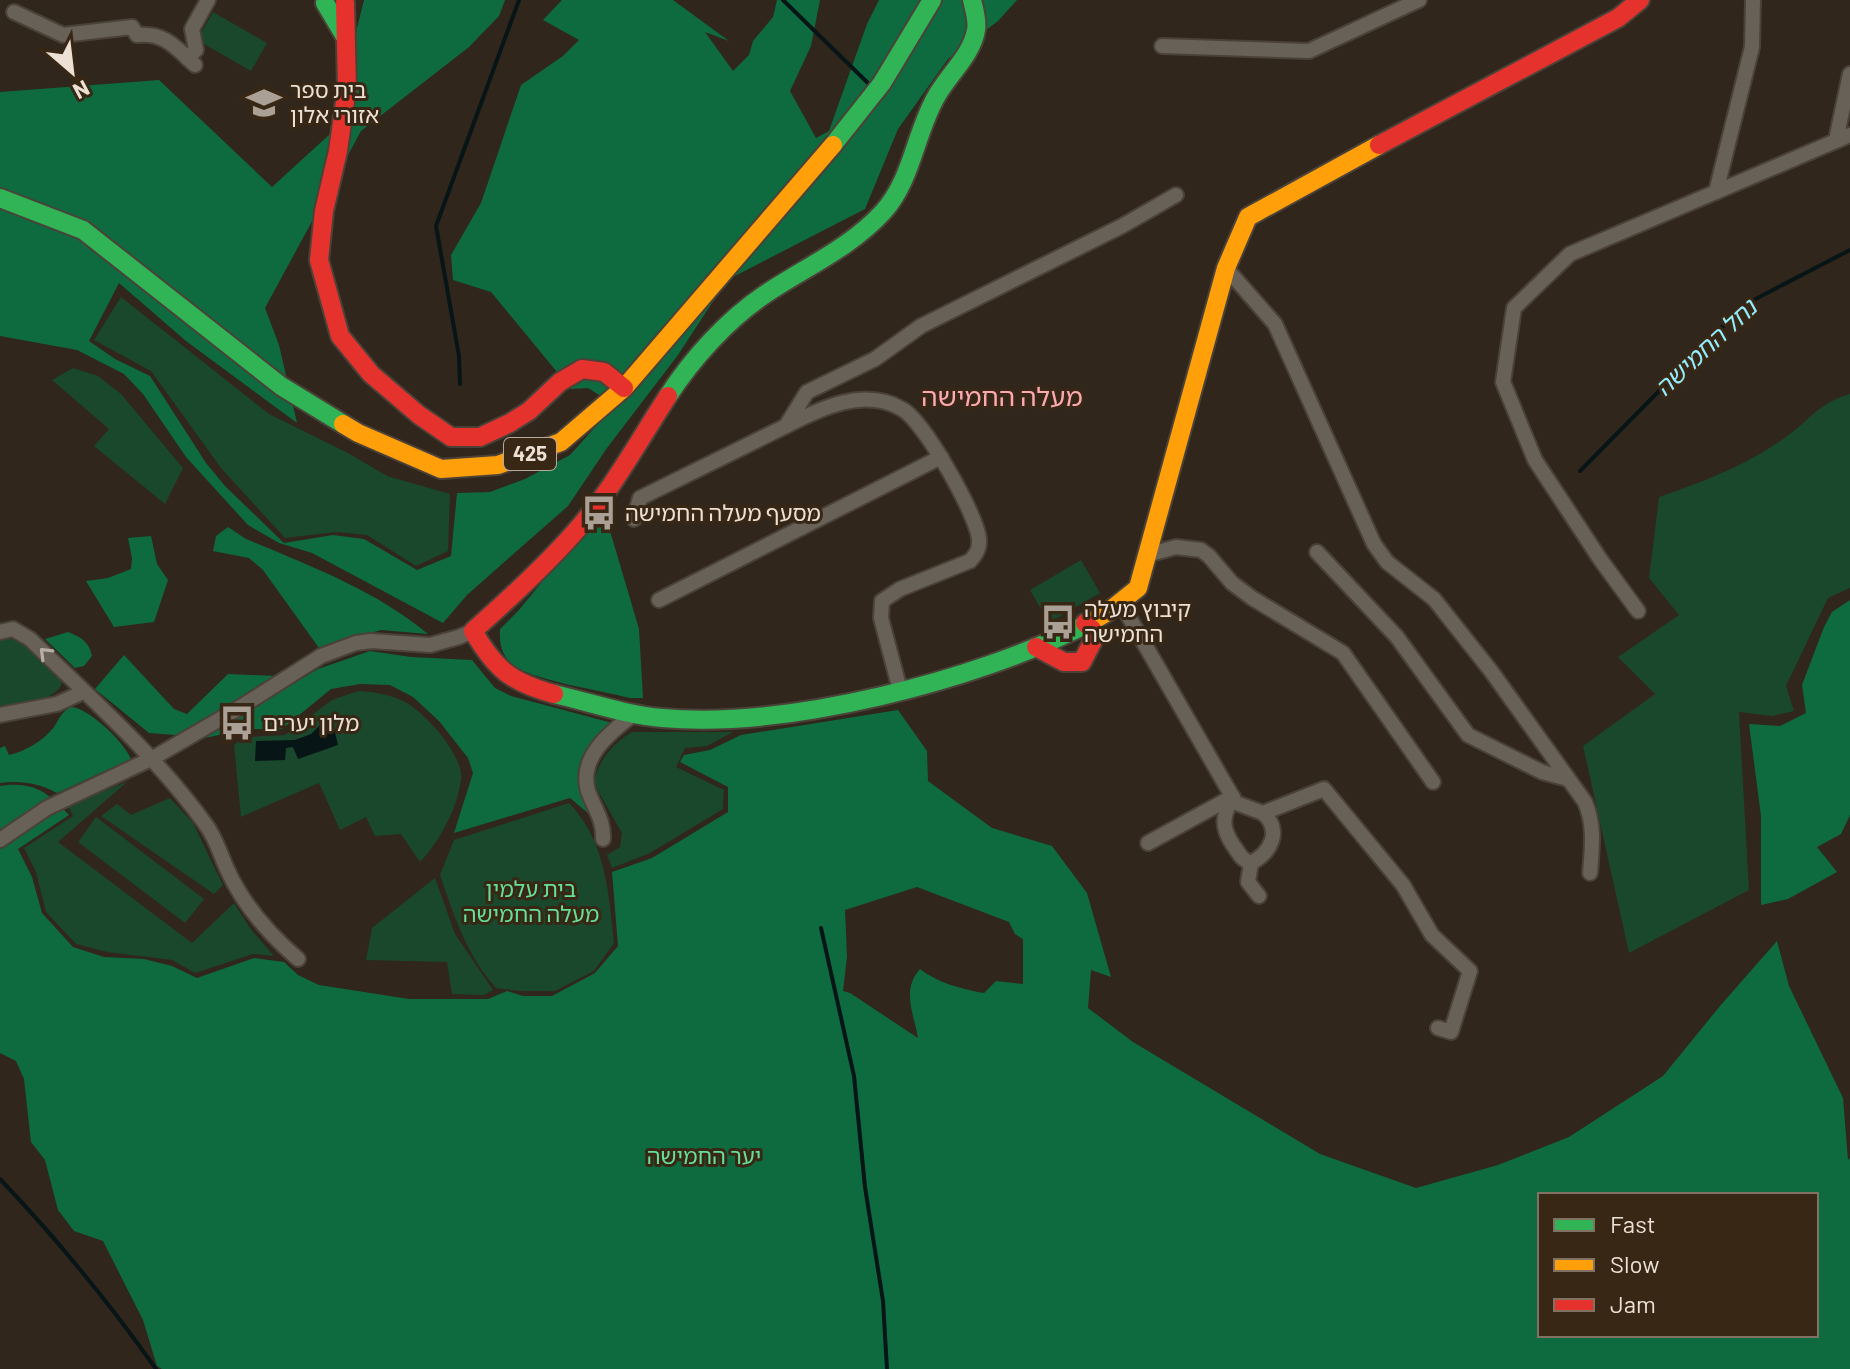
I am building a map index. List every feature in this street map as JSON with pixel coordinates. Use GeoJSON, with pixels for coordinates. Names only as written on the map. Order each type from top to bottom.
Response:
{"type":"FeatureCollection","features":[{"type":"Feature","properties":{"kind":"street"},"geometry":{"type":"LineString","coordinates":[[14,12],[63,35],[132,27],[137,35],[150,34],[173,42],[191,62],[196,50],[192,29],[208,0]]}},
{"type":"Feature","properties":{"kind":"street","name":"425"},"geometry":{"type":"LineString","coordinates":[[0,198],[83,230],[281,386],[358,433],[441,469],[498,465],[561,442],[624,388],[847,129],[882,83],[932,0]]}},
{"type":"Feature","properties":{"kind":"street"},"geometry":{"type":"LineString","coordinates":[[0,840],[47,808],[153,758],[239,708],[305,664],[339,648],[371,641],[430,645],[473,631],[511,598],[584,520],[674,387],[712,341],[761,297],[860,235],[885,210],[904,180],[925,118],[937,95],[972,44],[977,27],[972,0]]}},
{"type":"Feature","properties":{"kind":"street"},"geometry":{"type":"LineString","coordinates":[[1162,46],[1309,51],[1419,0]]}},
{"type":"Feature","properties":{"kind":"street"},"geometry":{"type":"LineString","coordinates":[[473,631],[492,662],[503,673],[554,694],[664,718],[724,718],[817,707],[932,683],[1036,647],[1122,605],[1138,588],[1226,268],[1248,217],[1618,18],[1640,0]]}},
{"type":"Feature","properties":{"kind":"street"},"geometry":{"type":"LineString","coordinates":[[1716,192],[1752,47],[1753,0]]}},
{"type":"Feature","properties":{"kind":"street"},"geometry":{"type":"LineString","coordinates":[[323,2],[332,5],[347,2],[347,87],[338,151],[324,211],[319,260],[340,336],[371,374],[419,415],[451,437],[480,437],[510,423],[529,411],[560,382],[582,369],[604,372],[624,388]]}},
{"type":"Feature","properties":{"kind":"street"},"geometry":{"type":"LineString","coordinates":[[323,2],[346,39]]}},
{"type":"Feature","properties":{"kind":"street"},"geometry":{"type":"LineString","coordinates":[[1638,611],[1535,460],[1503,382],[1514,308],[1570,254],[1843,137],[1850,74]]}},
{"type":"Feature","properties":{"kind":"street"},"geometry":{"type":"LineString","coordinates":[[786,426],[807,392],[875,359],[921,326],[1122,226],[1176,195]]}},
{"type":"Feature","properties":{"kind":"street"},"geometry":{"type":"LineString","coordinates":[[1226,268],[1275,324],[1374,544],[1387,562],[1434,599],[1491,671],[1591,816],[1590,873]]}},
{"type":"Feature","properties":{"kind":"street"},"geometry":{"type":"LineString","coordinates":[[634,519],[640,498],[810,414],[857,399],[883,402],[903,409],[925,432],[941,457],[974,525],[979,545],[977,554],[970,561],[900,589],[882,601],[881,618],[900,690]]}},
{"type":"Feature","properties":{"kind":"street"},"geometry":{"type":"LineString","coordinates":[[659,600],[941,457]]}},
{"type":"Feature","properties":{"kind":"street"},"geometry":{"type":"LineString","coordinates":[[1147,555],[1176,547],[1201,550],[1232,583],[1252,598],[1343,653],[1433,782]]}},
{"type":"Feature","properties":{"kind":"street"},"geometry":{"type":"LineString","coordinates":[[1317,552],[1397,637],[1468,735],[1542,772],[1568,779]]}},
{"type":"Feature","properties":{"kind":"street"},"geometry":{"type":"LineString","coordinates":[[1122,605],[1233,797],[1236,803],[1263,813],[1269,819],[1273,832],[1271,846],[1264,856],[1251,863],[1240,859],[1223,825],[1224,813],[1233,797]]}},
{"type":"Feature","properties":{"kind":"street"},"geometry":{"type":"LineString","coordinates":[[1036,647],[1073,665],[1082,662],[1095,637],[1085,623]]}},
{"type":"Feature","properties":{"kind":"street"},"geometry":{"type":"LineString","coordinates":[[0,632],[13,629],[22,632],[153,758],[207,826],[238,891],[256,917],[273,938],[298,959]]}},
{"type":"Feature","properties":{"kind":"street"},"geometry":{"type":"LineString","coordinates":[[0,715],[57,704],[83,692]]}},
{"type":"Feature","properties":{"kind":"street"},"geometry":{"type":"LineString","coordinates":[[603,839],[604,830],[598,808],[588,790],[587,773],[591,758],[604,739],[635,713]]}},
{"type":"Feature","properties":{"kind":"street"},"geometry":{"type":"LineString","coordinates":[[1263,813],[1324,789],[1403,885],[1432,935],[1470,971],[1451,1032],[1438,1028]]}},
{"type":"Feature","properties":{"kind":"street"},"geometry":{"type":"LineString","coordinates":[[1148,843],[1233,797]]}},
{"type":"Feature","properties":{"kind":"street"},"geometry":{"type":"LineString","coordinates":[[1251,863],[1248,882],[1259,896]]}},
{"type":"Feature","properties":{"kind":"green space"},"geometry":{"type":"Polygon","coordinates":[[[364,0],[505,0],[499,16],[469,47],[361,131],[265,308],[279,345],[297,423],[186,341],[119,283],[89,341],[115,359],[150,376],[206,463],[225,486],[284,543],[333,535],[364,539],[417,570],[451,556],[457,493],[490,492],[525,479],[570,455],[615,405],[588,388],[571,389],[491,292],[453,280],[451,255],[481,203],[521,85],[563,56],[579,40],[543,20],[562,0],[673,0],[729,41],[705,32],[733,71],[749,55],[753,41],[773,17],[777,0],[820,0],[811,46],[790,91],[816,138],[829,131],[867,24],[879,0],[1017,0],[998,21],[948,59],[898,129],[865,209],[727,280],[678,355],[607,448],[568,506],[467,595],[443,623],[312,553],[279,543],[248,525],[186,457],[143,394],[124,374],[77,350],[0,336],[0,92],[159,80],[272,187],[353,113],[354,40],[364,0]]]}},
{"type":"Feature","properties":{"kind":"green space"},"geometry":{"type":"Polygon","coordinates":[[[213,12],[267,43],[251,71],[197,40],[213,12]]]}},
{"type":"Feature","properties":{"kind":"green space"},"geometry":{"type":"Polygon","coordinates":[[[121,297],[269,414],[387,476],[450,494],[448,551],[416,566],[367,535],[336,532],[285,538],[221,468],[151,371],[94,340],[121,297]]]}},
{"type":"Feature","properties":{"kind":"green space"},"geometry":{"type":"Polygon","coordinates":[[[73,368],[98,376],[121,394],[183,468],[165,504],[94,446],[109,429],[52,380],[73,368]]]}},
{"type":"Feature","properties":{"kind":"green space"},"geometry":{"type":"Polygon","coordinates":[[[1850,394],[1850,588],[1828,598],[1786,686],[1794,711],[1772,716],[1739,712],[1749,890],[1629,953],[1583,746],[1655,694],[1618,657],[1679,615],[1649,578],[1659,497],[1753,458],[1793,432],[1821,408],[1850,394]]]}},
{"type":"Feature","properties":{"kind":"green space"},"geometry":{"type":"Polygon","coordinates":[[[603,507],[639,629],[643,698],[630,698],[539,677],[516,667],[507,659],[501,645],[500,629],[603,507]]]}},
{"type":"Feature","properties":{"kind":"green space"},"geometry":{"type":"Polygon","coordinates":[[[228,527],[246,539],[364,592],[408,618],[428,634],[381,630],[319,648],[263,570],[249,558],[213,551],[216,536],[228,527]]]}},
{"type":"Feature","properties":{"kind":"green space"},"geometry":{"type":"Polygon","coordinates":[[[151,536],[157,564],[168,580],[154,622],[114,627],[86,581],[108,578],[131,569],[128,538],[151,536]]]}},
{"type":"Feature","properties":{"kind":"green space"},"geometry":{"type":"Polygon","coordinates":[[[1081,560],[1100,593],[1049,623],[1030,590],[1081,560]]]}},
{"type":"Feature","properties":{"kind":"green space"},"geometry":{"type":"Polygon","coordinates":[[[1850,600],[1850,815],[1841,834],[1817,847],[1837,872],[1788,899],[1761,905],[1761,816],[1749,724],[1780,726],[1806,713],[1802,685],[1824,627],[1832,612],[1850,600]]]}},
{"type":"Feature","properties":{"kind":"green space"},"geometry":{"type":"Polygon","coordinates":[[[68,632],[81,638],[89,647],[92,656],[84,666],[75,668],[45,639],[68,632]]]}},
{"type":"Feature","properties":{"kind":"green space"},"geometry":{"type":"Polygon","coordinates":[[[7,638],[25,642],[60,677],[62,684],[58,690],[43,699],[0,708],[0,640],[7,638]]]}},
{"type":"Feature","properties":{"kind":"green space"},"geometry":{"type":"Polygon","coordinates":[[[370,651],[472,660],[495,688],[511,696],[616,724],[583,765],[579,781],[595,819],[570,798],[454,833],[473,773],[468,758],[439,721],[413,697],[390,685],[360,684],[331,689],[282,729],[249,729],[199,739],[318,669],[370,651]]]}},
{"type":"Feature","properties":{"kind":"green space"},"geometry":{"type":"Polygon","coordinates":[[[124,655],[174,709],[187,714],[228,674],[276,676],[182,733],[149,733],[95,689],[124,655]]]}},
{"type":"Feature","properties":{"kind":"green space"},"geometry":{"type":"Polygon","coordinates":[[[358,691],[388,695],[413,707],[442,736],[461,770],[452,813],[420,862],[401,834],[375,836],[366,817],[340,830],[319,783],[241,817],[234,745],[244,737],[285,735],[332,700],[358,691]]]}},
{"type":"Feature","properties":{"kind":"green space"},"geometry":{"type":"Polygon","coordinates":[[[71,707],[87,713],[105,727],[131,759],[57,793],[29,783],[0,783],[0,748],[5,746],[9,755],[34,745],[71,707]]]}},
{"type":"Feature","properties":{"kind":"green space","name":"יער החמישה"},"geometry":{"type":"Polygon","coordinates":[[[898,710],[927,751],[928,781],[992,828],[1052,846],[1087,893],[1111,977],[1091,970],[1088,1008],[1133,1042],[1320,1154],[1416,1188],[1498,1165],[1569,1137],[1663,1076],[1777,941],[1789,986],[1843,1098],[1848,1160],[1850,1158],[1850,1369],[162,1369],[157,1366],[143,1320],[103,1241],[74,1231],[58,1210],[45,1160],[31,1142],[24,1079],[16,1061],[0,1053],[0,786],[22,785],[39,790],[69,815],[18,849],[32,877],[42,913],[73,947],[104,957],[144,959],[172,966],[197,978],[254,958],[284,962],[298,975],[319,985],[409,999],[488,999],[507,991],[523,996],[552,996],[595,973],[618,946],[612,872],[652,858],[728,812],[728,787],[680,762],[684,755],[710,750],[741,735],[898,710]],[[917,887],[845,910],[847,957],[843,991],[918,1038],[910,994],[914,977],[920,969],[950,985],[984,993],[996,981],[1023,984],[1023,939],[1015,934],[1009,922],[917,887]]]}},
{"type":"Feature","properties":{"kind":"green space"},"geometry":{"type":"Polygon","coordinates":[[[632,732],[733,732],[707,746],[685,748],[676,767],[724,790],[723,809],[650,853],[612,868],[607,855],[620,847],[622,833],[594,779],[608,752],[632,732]]]}},
{"type":"Feature","properties":{"kind":"green space"},"geometry":{"type":"Polygon","coordinates":[[[127,782],[58,842],[192,943],[234,903],[274,956],[253,954],[195,973],[172,960],[107,952],[76,944],[46,912],[36,872],[24,848],[73,816],[68,805],[127,782]]]}},
{"type":"Feature","properties":{"kind":"green space"},"geometry":{"type":"Polygon","coordinates":[[[170,798],[193,823],[223,885],[214,894],[101,816],[117,804],[131,815],[170,798]]]}},
{"type":"Feature","properties":{"kind":"green space","name":"בית עלמין מעלה החמישה"},"geometry":{"type":"Polygon","coordinates":[[[569,803],[591,834],[604,869],[614,943],[594,971],[555,991],[496,988],[469,948],[440,875],[454,840],[569,803]]]}},
{"type":"Feature","properties":{"kind":"green space"},"geometry":{"type":"Polygon","coordinates":[[[96,817],[204,899],[185,923],[78,842],[96,817]]]}},
{"type":"Feature","properties":{"kind":"green space"},"geometry":{"type":"Polygon","coordinates":[[[435,878],[455,934],[493,990],[484,995],[452,994],[447,962],[366,960],[372,928],[435,878]]]}},
{"type":"Feature","properties":{"kind":"shaded area"},"geometry":{"type":"Polygon","coordinates":[[[326,719],[333,724],[338,745],[298,759],[293,747],[286,748],[285,760],[255,761],[256,741],[295,740],[311,734],[326,719]]]}},
{"type":"Feature","properties":{"kind":"waterway"},"geometry":{"type":"LineString","coordinates":[[460,384],[459,356],[436,226],[519,0]]}},
{"type":"Feature","properties":{"kind":"waterway"},"geometry":{"type":"LineString","coordinates":[[783,0],[872,87]]}},
{"type":"Feature","properties":{"kind":"waterway","name":"נחל החמישה"},"geometry":{"type":"LineString","coordinates":[[1580,471],[1744,305],[1850,250]]}},
{"type":"Feature","properties":{"kind":"waterway"},"geometry":{"type":"LineString","coordinates":[[821,928],[854,1076],[865,1187],[883,1301],[887,1369]]}},
{"type":"Feature","properties":{"kind":"waterway"},"geometry":{"type":"LineString","coordinates":[[0,1179],[81,1271],[156,1369]]}},
{"type":"Feature","properties":{"kind":"traffic: fast"},"geometry":{"type":"LineString","coordinates":[[833,145],[882,83],[932,0]]}},
{"type":"Feature","properties":{"kind":"traffic: fast"},"geometry":{"type":"LineString","coordinates":[[668,396],[699,354],[737,316],[856,236],[893,199],[936,97],[974,39],[976,23],[972,0]]}},
{"type":"Feature","properties":{"kind":"traffic: fast"},"geometry":{"type":"LineString","coordinates":[[325,3],[344,35]]}},
{"type":"Feature","properties":{"kind":"traffic: fast"},"geometry":{"type":"LineString","coordinates":[[0,198],[83,230],[281,386],[343,424]]}},
{"type":"Feature","properties":{"kind":"traffic: fast"},"geometry":{"type":"LineString","coordinates":[[554,694],[662,718],[765,716],[822,708],[936,682],[1042,645],[1087,624]]}},
{"type":"Feature","properties":{"kind":"traffic: slow"},"geometry":{"type":"LineString","coordinates":[[343,424],[441,469],[498,465],[561,442],[624,388],[833,145]]}},
{"type":"Feature","properties":{"kind":"traffic: slow"},"geometry":{"type":"LineString","coordinates":[[1087,624],[1138,588],[1226,268],[1248,217],[1379,145]]}},
{"type":"Feature","properties":{"kind":"traffic: jam"},"geometry":{"type":"LineString","coordinates":[[1379,145],[1618,18],[1640,0]]}},
{"type":"Feature","properties":{"kind":"traffic: jam"},"geometry":{"type":"LineString","coordinates":[[345,3],[347,87],[338,151],[324,211],[319,260],[340,336],[371,374],[419,415],[451,437],[480,437],[510,423],[529,411],[560,382],[582,369],[604,372],[624,388]]}},
{"type":"Feature","properties":{"kind":"traffic: jam"},"geometry":{"type":"LineString","coordinates":[[554,694],[526,685],[506,673],[489,656],[473,631],[538,571],[587,517],[612,484],[668,396]]}},
{"type":"Feature","properties":{"kind":"traffic: jam"},"geometry":{"type":"LineString","coordinates":[[1036,647],[1064,662],[1082,662],[1095,637],[1085,623]]}},
{"type":"Feature","properties":{"kind":"place","name":"בית ספר אזורי אלון"},"geometry":{"type":"Point","coordinates":[264,103]}},
{"type":"Feature","properties":{"kind":"place","name":"מסעף מעלה החמישה"},"geometry":{"type":"Point","coordinates":[599,513]}},
{"type":"Feature","properties":{"kind":"place","name":"קיבוץ מעלה החמישה"},"geometry":{"type":"Point","coordinates":[1058,622]}},
{"type":"Feature","properties":{"kind":"place","name":"מלון יערים"},"geometry":{"type":"Point","coordinates":[237,723]}},
{"type":"Feature","properties":{"kind":"district","name":"מעלה החמישה"},"geometry":{"type":"Point","coordinates":[1002,397]}}]}
